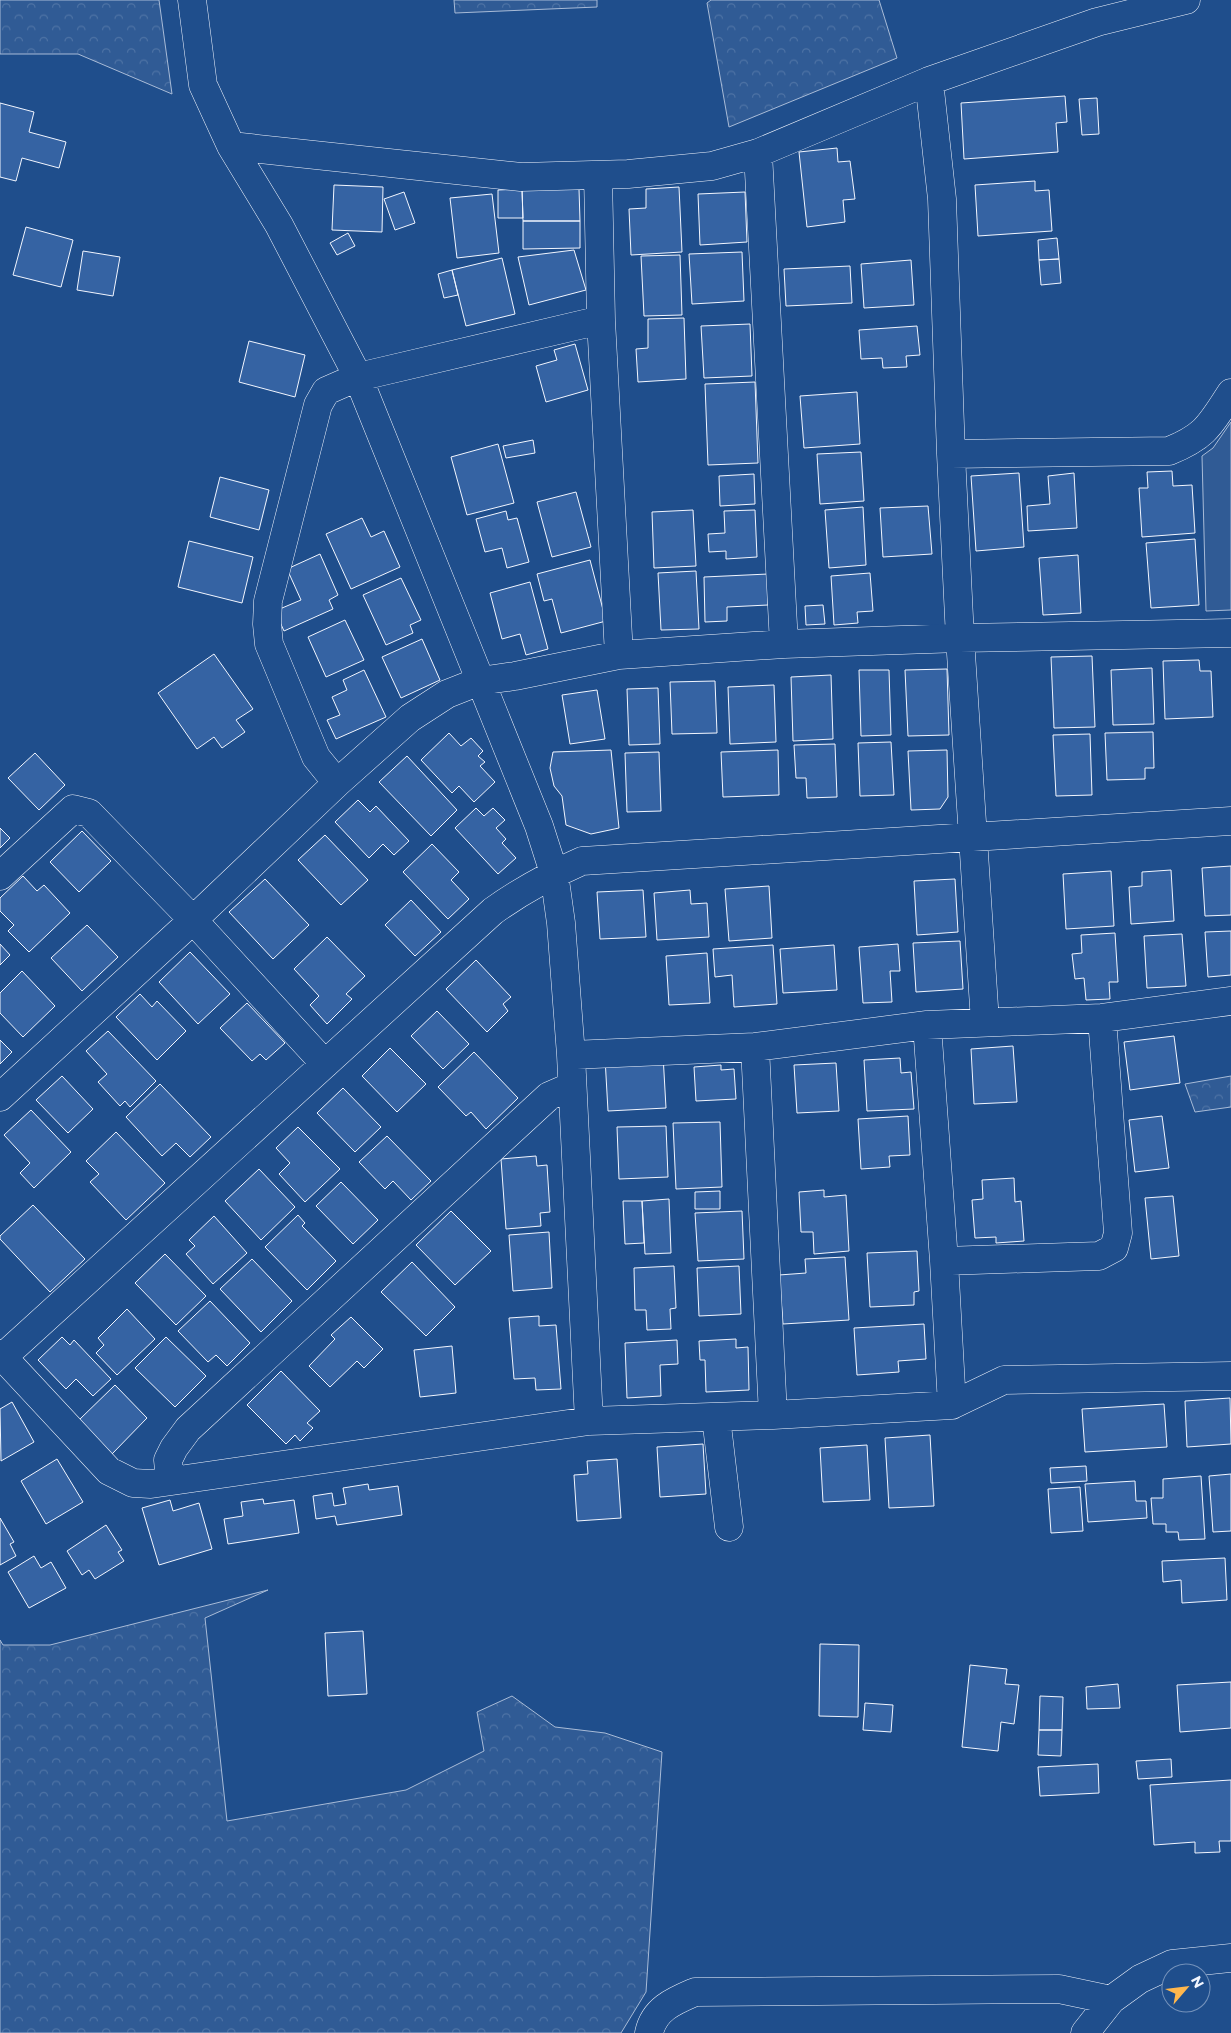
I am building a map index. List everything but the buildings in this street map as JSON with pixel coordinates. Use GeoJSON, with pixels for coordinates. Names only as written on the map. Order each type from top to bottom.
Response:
{"type":"FeatureCollection","features":[{"type":"Feature","properties":{"kind":"street"},"geometry":{"type":"LineString","coordinates":[[192,0],[203,85],[231,146],[279,225],[358,376],[539,826],[554,873],[561,923],[571,1055],[589,1421]]}},
{"type":"Feature","properties":{"kind":"street"},"geometry":{"type":"LineString","coordinates":[[231,146],[521,177],[628,174],[712,166],[758,153],[929,81],[1097,22],[1186,0]]}},
{"type":"Feature","properties":{"kind":"street"},"geometry":{"type":"LineString","coordinates":[[929,81],[942,198],[960,638],[985,1022]]}},
{"type":"Feature","properties":{"kind":"street"},"geometry":{"type":"LineString","coordinates":[[758,153],[784,644]]}},
{"type":"Feature","properties":{"kind":"street"},"geometry":{"type":"LineString","coordinates":[[598,175],[601,320],[618,655]]}},
{"type":"Feature","properties":{"kind":"street"},"geometry":{"type":"LineString","coordinates":[[337,783],[316,757],[269,644],[266,624],[268,601],[318,405],[326,391],[358,376],[601,320]]}},
{"type":"Feature","properties":{"kind":"street"},"geometry":{"type":"LineString","coordinates":[[951,454],[1169,451],[1191,442],[1207,429],[1231,393]]}},
{"type":"Feature","properties":{"kind":"street"},"geometry":{"type":"LineString","coordinates":[[0,1097],[193,920],[337,783],[410,718],[447,694],[480,682],[618,655],[784,644],[960,638],[1231,633]]}},
{"type":"Feature","properties":{"kind":"street"},"geometry":{"type":"LineString","coordinates":[[0,876],[73,809],[89,813],[193,920],[325,1064]]}},
{"type":"Feature","properties":{"kind":"street"},"geometry":{"type":"LineString","coordinates":[[1231,821],[582,861],[554,873],[519,893],[493,911],[2,1356],[109,1471],[133,1483],[151,1484],[589,1421],[773,1415],[952,1405],[1004,1380],[1231,1376]]}},
{"type":"Feature","properties":{"kind":"street"},"geometry":{"type":"LineString","coordinates":[[571,1055],[754,1047],[928,1025],[1102,1018],[1231,1002]]}},
{"type":"Feature","properties":{"kind":"street"},"geometry":{"type":"LineString","coordinates":[[944,1261],[1099,1256],[1114,1248],[1118,1233],[1102,1018]]}},
{"type":"Feature","properties":{"kind":"street"},"geometry":{"type":"LineString","coordinates":[[928,1025],[952,1405]]}},
{"type":"Feature","properties":{"kind":"street"},"geometry":{"type":"LineString","coordinates":[[754,1047],[773,1415]]}},
{"type":"Feature","properties":{"kind":"street"},"geometry":{"type":"LineString","coordinates":[[170,1482],[168,1460],[188,1429],[549,1096],[572,1086]]}},
{"type":"Feature","properties":{"kind":"street"},"geometry":{"type":"LineString","coordinates":[[716,1417],[729,1527]]}},
{"type":"Feature","properties":{"kind":"street"},"geometry":{"type":"LineString","coordinates":[[1084,2033],[1111,2000],[1140,1979],[1172,1964],[1231,1958]]}},
{"type":"Feature","properties":{"kind":"street"},"geometry":{"type":"LineString","coordinates":[[649,2033],[651,2023],[669,2002],[695,1992],[1058,1989],[1111,2000]]}},
{"type":"Feature","properties":{"kind":"green space"},"geometry":{"type":"Polygon","coordinates":[[[0,0],[159,0],[172,94],[78,54],[0,54],[0,0]]]}},
{"type":"Feature","properties":{"kind":"green space"},"geometry":{"type":"Polygon","coordinates":[[[454,0],[597,0],[597,7],[455,13],[454,0]]]}},
{"type":"Feature","properties":{"kind":"green space"},"geometry":{"type":"Polygon","coordinates":[[[711,0],[879,0],[897,58],[729,127],[707,3],[711,0]]]}},
{"type":"Feature","properties":{"kind":"green space"},"geometry":{"type":"Polygon","coordinates":[[[1231,422],[1231,610],[1206,611],[1202,456],[1213,448],[1231,422]]]}},
{"type":"Feature","properties":{"kind":"green space"},"geometry":{"type":"Polygon","coordinates":[[[1231,1076],[1231,1107],[1195,1112],[1185,1084],[1231,1076]]]}},
{"type":"Feature","properties":{"kind":"green space"},"geometry":{"type":"Polygon","coordinates":[[[268,1590],[205,1618],[227,1821],[406,1790],[484,1751],[477,1712],[512,1696],[555,1727],[605,1733],[662,1752],[646,1992],[621,2033],[0,2033],[0,1640],[3,1645],[50,1645],[268,1590]]]}}]}
